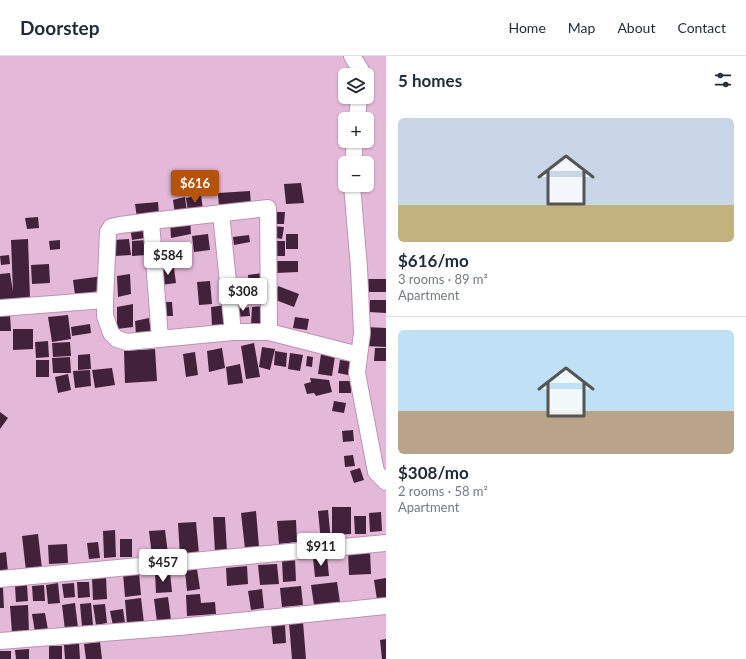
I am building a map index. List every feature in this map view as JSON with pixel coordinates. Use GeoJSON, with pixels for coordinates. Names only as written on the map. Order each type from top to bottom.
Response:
{"type":"FeatureCollection","features":[{"type":"Feature","properties":{"kind":"street"},"geometry":{"type":"LineString","coordinates":[[352,56],[360,68]]}},
{"type":"Feature","properties":{"kind":"street"},"geometry":{"type":"LineString","coordinates":[[353,192],[362,333],[357,373],[376,472],[386,482]]}},
{"type":"Feature","properties":{"kind":"street"},"geometry":{"type":"LineString","coordinates":[[269,332],[268,208],[111,227],[108,232],[105,316],[111,333],[117,339],[127,342],[233,332],[269,332],[359,355]]}},
{"type":"Feature","properties":{"kind":"street"},"geometry":{"type":"LineString","coordinates":[[222,213],[233,332]]}},
{"type":"Feature","properties":{"kind":"street"},"geometry":{"type":"LineString","coordinates":[[151,221],[160,339]]}},
{"type":"Feature","properties":{"kind":"street"},"geometry":{"type":"LineString","coordinates":[[0,308],[105,300]]}},
{"type":"Feature","properties":{"kind":"street"},"geometry":{"type":"LineString","coordinates":[[0,579],[386,542]]}},
{"type":"Feature","properties":{"kind":"street"},"geometry":{"type":"LineString","coordinates":[[0,641],[179,627],[386,606]]}},
{"type":"Feature","properties":{"kind":"building"},"geometry":{"type":"Polygon","coordinates":[[[301,183],[304,203],[286,204],[284,184],[301,183]]]}},
{"type":"Feature","properties":{"kind":"building"},"geometry":{"type":"Polygon","coordinates":[[[250,191],[251,206],[219,208],[218,193],[250,191]]]}},
{"type":"Feature","properties":{"kind":"building"},"geometry":{"type":"Polygon","coordinates":[[[201,195],[203,210],[188,212],[186,198],[201,195]]]}},
{"type":"Feature","properties":{"kind":"building"},"geometry":{"type":"Polygon","coordinates":[[[185,197],[187,212],[175,214],[173,200],[185,197]]]}},
{"type":"Feature","properties":{"kind":"building"},"geometry":{"type":"Polygon","coordinates":[[[158,202],[159,215],[137,218],[135,204],[158,202]]]}},
{"type":"Feature","properties":{"kind":"building"},"geometry":{"type":"Polygon","coordinates":[[[270,212],[285,212],[284,224],[269,224],[270,212]]]}},
{"type":"Feature","properties":{"kind":"building"},"geometry":{"type":"Polygon","coordinates":[[[38,217],[39,228],[27,229],[25,218],[38,217]]]}},
{"type":"Feature","properties":{"kind":"building"},"geometry":{"type":"Polygon","coordinates":[[[190,217],[191,234],[171,238],[170,221],[190,217]]]}},
{"type":"Feature","properties":{"kind":"building"},"geometry":{"type":"Polygon","coordinates":[[[144,225],[145,238],[132,240],[130,227],[144,225]]]}},
{"type":"Feature","properties":{"kind":"building"},"geometry":{"type":"Polygon","coordinates":[[[273,226],[284,227],[282,239],[271,237],[273,226]]]}},
{"type":"Feature","properties":{"kind":"building"},"geometry":{"type":"Polygon","coordinates":[[[208,234],[210,250],[194,252],[192,236],[208,234]]]}},
{"type":"Feature","properties":{"kind":"building"},"geometry":{"type":"Polygon","coordinates":[[[286,234],[298,234],[298,249],[286,249],[286,234]]]}},
{"type":"Feature","properties":{"kind":"building"},"geometry":{"type":"Polygon","coordinates":[[[249,235],[250,242],[234,245],[233,237],[249,235]]]}},
{"type":"Feature","properties":{"kind":"building"},"geometry":{"type":"Polygon","coordinates":[[[28,239],[30,298],[13,299],[13,302],[0,303],[0,274],[10,273],[13,292],[11,240],[28,239]]]}},
{"type":"Feature","properties":{"kind":"building"},"geometry":{"type":"Polygon","coordinates":[[[129,239],[131,255],[115,256],[114,240],[129,239]]]}},
{"type":"Feature","properties":{"kind":"building"},"geometry":{"type":"Polygon","coordinates":[[[60,240],[60,249],[50,250],[49,241],[60,240]]]}},
{"type":"Feature","properties":{"kind":"building"},"geometry":{"type":"Polygon","coordinates":[[[146,240],[146,255],[132,256],[132,241],[146,240]]]}},
{"type":"Feature","properties":{"kind":"building"},"geometry":{"type":"Polygon","coordinates":[[[272,241],[285,241],[285,256],[273,256],[272,241]]]}},
{"type":"Feature","properties":{"kind":"building"},"geometry":{"type":"Polygon","coordinates":[[[9,255],[10,264],[1,265],[0,256],[9,255]]]}},
{"type":"Feature","properties":{"kind":"building"},"geometry":{"type":"Polygon","coordinates":[[[275,261],[298,261],[298,272],[276,273],[275,261]]]}},
{"type":"Feature","properties":{"kind":"building"},"geometry":{"type":"Polygon","coordinates":[[[49,264],[50,283],[32,284],[31,265],[49,264]]]}},
{"type":"Feature","properties":{"kind":"building"},"geometry":{"type":"Polygon","coordinates":[[[174,268],[176,283],[161,285],[159,270],[174,268]]]}},
{"type":"Feature","properties":{"kind":"building"},"geometry":{"type":"Polygon","coordinates":[[[262,273],[264,288],[249,290],[248,275],[262,273]]]}},
{"type":"Feature","properties":{"kind":"building"},"geometry":{"type":"Polygon","coordinates":[[[130,274],[131,294],[118,297],[117,276],[130,274]]]}},
{"type":"Feature","properties":{"kind":"building"},"geometry":{"type":"Polygon","coordinates":[[[103,276],[105,290],[75,295],[73,280],[103,276]]]}},
{"type":"Feature","properties":{"kind":"building"},"geometry":{"type":"Polygon","coordinates":[[[367,279],[386,279],[386,292],[367,292],[367,279]]]}},
{"type":"Feature","properties":{"kind":"building"},"geometry":{"type":"Polygon","coordinates":[[[210,281],[212,304],[199,305],[197,282],[210,281]]]}},
{"type":"Feature","properties":{"kind":"building"},"geometry":{"type":"Polygon","coordinates":[[[278,286],[299,294],[294,307],[273,299],[278,286]]]}},
{"type":"Feature","properties":{"kind":"building"},"geometry":{"type":"Polygon","coordinates":[[[264,291],[266,304],[252,304],[251,292],[264,291]]]}},
{"type":"Feature","properties":{"kind":"building"},"geometry":{"type":"Polygon","coordinates":[[[370,300],[386,300],[386,313],[369,312],[370,300]]]}},
{"type":"Feature","properties":{"kind":"building"},"geometry":{"type":"Polygon","coordinates":[[[160,302],[172,302],[173,316],[160,316],[160,302]]]}},
{"type":"Feature","properties":{"kind":"building"},"geometry":{"type":"Polygon","coordinates":[[[133,304],[133,327],[117,329],[117,307],[133,304]]]}},
{"type":"Feature","properties":{"kind":"building"},"geometry":{"type":"Polygon","coordinates":[[[226,305],[228,324],[212,326],[211,307],[226,305]]]}},
{"type":"Feature","properties":{"kind":"building"},"geometry":{"type":"Polygon","coordinates":[[[266,306],[265,324],[251,324],[252,307],[266,306]]]}},
{"type":"Feature","properties":{"kind":"building"},"geometry":{"type":"Polygon","coordinates":[[[249,307],[250,316],[237,317],[236,309],[249,307]]]}},
{"type":"Feature","properties":{"kind":"building"},"geometry":{"type":"Polygon","coordinates":[[[10,314],[11,331],[0,331],[0,315],[10,314]]]}},
{"type":"Feature","properties":{"kind":"building"},"geometry":{"type":"Polygon","coordinates":[[[68,315],[71,339],[52,342],[48,317],[68,315]]]}},
{"type":"Feature","properties":{"kind":"building"},"geometry":{"type":"Polygon","coordinates":[[[295,317],[309,319],[307,330],[293,328],[295,317]]]}},
{"type":"Feature","properties":{"kind":"building"},"geometry":{"type":"Polygon","coordinates":[[[149,318],[151,333],[136,335],[135,321],[149,318]]]}},
{"type":"Feature","properties":{"kind":"building"},"geometry":{"type":"Polygon","coordinates":[[[90,324],[91,333],[72,336],[71,327],[90,324]]]}},
{"type":"Feature","properties":{"kind":"building"},"geometry":{"type":"Polygon","coordinates":[[[366,327],[386,328],[386,347],[364,346],[366,327]]]}},
{"type":"Feature","properties":{"kind":"building"},"geometry":{"type":"Polygon","coordinates":[[[13,329],[33,329],[33,349],[13,350],[13,329]]]}},
{"type":"Feature","properties":{"kind":"building"},"geometry":{"type":"Polygon","coordinates":[[[48,341],[49,357],[36,358],[35,342],[48,341]]]}},
{"type":"Feature","properties":{"kind":"building"},"geometry":{"type":"Polygon","coordinates":[[[70,342],[71,356],[53,357],[52,343],[70,342]]]}},
{"type":"Feature","properties":{"kind":"building"},"geometry":{"type":"Polygon","coordinates":[[[254,343],[260,377],[246,379],[241,346],[254,343]]]}},
{"type":"Feature","properties":{"kind":"building"},"geometry":{"type":"Polygon","coordinates":[[[262,347],[275,349],[270,370],[259,367],[262,347]]]}},
{"type":"Feature","properties":{"kind":"building"},"geometry":{"type":"Polygon","coordinates":[[[222,348],[225,368],[209,372],[207,351],[222,348]]]}},
{"type":"Feature","properties":{"kind":"building"},"geometry":{"type":"Polygon","coordinates":[[[375,348],[386,348],[386,361],[374,361],[375,348]]]}},
{"type":"Feature","properties":{"kind":"building"},"geometry":{"type":"Polygon","coordinates":[[[155,349],[157,381],[125,383],[124,351],[155,349]]]}},
{"type":"Feature","properties":{"kind":"building"},"geometry":{"type":"Polygon","coordinates":[[[275,351],[287,353],[286,367],[274,365],[275,351]]]}},
{"type":"Feature","properties":{"kind":"building"},"geometry":{"type":"Polygon","coordinates":[[[195,352],[198,375],[186,377],[183,354],[195,352]]]}},
{"type":"Feature","properties":{"kind":"building"},"geometry":{"type":"Polygon","coordinates":[[[290,353],[303,355],[300,371],[288,369],[290,353]]]}},
{"type":"Feature","properties":{"kind":"building"},"geometry":{"type":"Polygon","coordinates":[[[90,354],[91,369],[78,370],[78,355],[90,354]]]}},
{"type":"Feature","properties":{"kind":"building"},"geometry":{"type":"Polygon","coordinates":[[[321,354],[335,356],[332,376],[318,374],[321,354]]]}},
{"type":"Feature","properties":{"kind":"building"},"geometry":{"type":"Polygon","coordinates":[[[307,356],[313,357],[312,367],[306,366],[307,356]]]}},
{"type":"Feature","properties":{"kind":"building"},"geometry":{"type":"Polygon","coordinates":[[[70,357],[71,373],[53,373],[52,358],[70,357]]]}},
{"type":"Feature","properties":{"kind":"building"},"geometry":{"type":"Polygon","coordinates":[[[36,360],[49,360],[49,377],[36,377],[36,360]]]}},
{"type":"Feature","properties":{"kind":"building"},"geometry":{"type":"Polygon","coordinates":[[[340,360],[350,361],[348,375],[338,373],[340,360]]]}},
{"type":"Feature","properties":{"kind":"building"},"geometry":{"type":"Polygon","coordinates":[[[240,364],[243,383],[228,385],[226,367],[240,364]]]}},
{"type":"Feature","properties":{"kind":"building"},"geometry":{"type":"Polygon","coordinates":[[[112,368],[115,385],[95,388],[92,370],[112,368]]]}},
{"type":"Feature","properties":{"kind":"building"},"geometry":{"type":"Polygon","coordinates":[[[90,370],[91,386],[75,388],[73,371],[90,370]]]}},
{"type":"Feature","properties":{"kind":"building"},"geometry":{"type":"Polygon","coordinates":[[[68,374],[71,390],[58,393],[55,377],[68,374]]]}},
{"type":"Feature","properties":{"kind":"building"},"geometry":{"type":"Polygon","coordinates":[[[310,378],[329,380],[332,392],[316,396],[314,393],[307,394],[304,384],[311,382],[310,378]]]}},
{"type":"Feature","properties":{"kind":"building"},"geometry":{"type":"Polygon","coordinates":[[[339,381],[351,381],[351,393],[339,393],[339,381]]]}},
{"type":"Feature","properties":{"kind":"building"},"geometry":{"type":"Polygon","coordinates":[[[334,401],[346,403],[344,413],[332,411],[334,401]]]}},
{"type":"Feature","properties":{"kind":"building"},"geometry":{"type":"Polygon","coordinates":[[[0,412],[8,418],[0,429],[0,412]]]}},
{"type":"Feature","properties":{"kind":"building"},"geometry":{"type":"Polygon","coordinates":[[[353,430],[354,441],[343,442],[342,431],[353,430]]]}},
{"type":"Feature","properties":{"kind":"building"},"geometry":{"type":"Polygon","coordinates":[[[353,455],[355,466],[345,467],[344,456],[353,455]]]}},
{"type":"Feature","properties":{"kind":"building"},"geometry":{"type":"Polygon","coordinates":[[[360,468],[364,480],[354,483],[350,471],[360,468]]]}},
{"type":"Feature","properties":{"kind":"building"},"geometry":{"type":"Polygon","coordinates":[[[332,507],[351,507],[351,534],[332,535],[332,507]]]}},
{"type":"Feature","properties":{"kind":"building"},"geometry":{"type":"Polygon","coordinates":[[[328,510],[331,541],[321,542],[318,511],[328,510]]]}},
{"type":"Feature","properties":{"kind":"building"},"geometry":{"type":"Polygon","coordinates":[[[256,511],[259,547],[245,549],[241,513],[256,511]]]}},
{"type":"Feature","properties":{"kind":"building"},"geometry":{"type":"Polygon","coordinates":[[[381,512],[382,531],[370,532],[369,513],[381,512]]]}},
{"type":"Feature","properties":{"kind":"building"},"geometry":{"type":"Polygon","coordinates":[[[354,516],[366,516],[366,534],[355,534],[354,516]]]}},
{"type":"Feature","properties":{"kind":"building"},"geometry":{"type":"Polygon","coordinates":[[[213,517],[225,517],[227,552],[215,553],[213,517]]]}},
{"type":"Feature","properties":{"kind":"building"},"geometry":{"type":"Polygon","coordinates":[[[296,520],[297,542],[279,544],[277,521],[296,520]]]}},
{"type":"Feature","properties":{"kind":"building"},"geometry":{"type":"Polygon","coordinates":[[[196,522],[199,554],[180,556],[178,523],[196,522]]]}},
{"type":"Feature","properties":{"kind":"building"},"geometry":{"type":"Polygon","coordinates":[[[115,530],[116,557],[104,558],[103,531],[115,530]]]}},
{"type":"Feature","properties":{"kind":"building"},"geometry":{"type":"Polygon","coordinates":[[[165,530],[168,554],[152,556],[149,531],[165,530]]]}},
{"type":"Feature","properties":{"kind":"building"},"geometry":{"type":"Polygon","coordinates":[[[38,534],[42,569],[26,571],[22,536],[38,534]]]}},
{"type":"Feature","properties":{"kind":"building"},"geometry":{"type":"Polygon","coordinates":[[[120,539],[132,539],[132,557],[120,557],[120,539]]]}},
{"type":"Feature","properties":{"kind":"building"},"geometry":{"type":"Polygon","coordinates":[[[98,542],[100,558],[89,559],[87,543],[98,542]]]}},
{"type":"Feature","properties":{"kind":"building"},"geometry":{"type":"Polygon","coordinates":[[[67,544],[68,563],[49,564],[48,545],[67,544]]]}},
{"type":"Feature","properties":{"kind":"building"},"geometry":{"type":"Polygon","coordinates":[[[370,551],[371,574],[349,575],[348,552],[370,551]]]}},
{"type":"Feature","properties":{"kind":"building"},"geometry":{"type":"Polygon","coordinates":[[[6,552],[8,572],[0,572],[0,553],[6,552]]]}},
{"type":"Feature","properties":{"kind":"building"},"geometry":{"type":"Polygon","coordinates":[[[327,556],[329,576],[315,577],[313,558],[327,556]]]}},
{"type":"Feature","properties":{"kind":"building"},"geometry":{"type":"Polygon","coordinates":[[[295,559],[296,581],[283,582],[282,560],[295,559]]]}},
{"type":"Feature","properties":{"kind":"building"},"geometry":{"type":"Polygon","coordinates":[[[277,564],[279,584],[260,585],[258,565],[277,564]]]}},
{"type":"Feature","properties":{"kind":"building"},"geometry":{"type":"Polygon","coordinates":[[[247,566],[248,584],[227,586],[226,568],[247,566]]]}},
{"type":"Feature","properties":{"kind":"building"},"geometry":{"type":"Polygon","coordinates":[[[197,569],[200,589],[187,591],[185,571],[197,569]]]}},
{"type":"Feature","properties":{"kind":"building"},"geometry":{"type":"Polygon","coordinates":[[[170,572],[172,592],[156,593],[155,573],[170,572]]]}},
{"type":"Feature","properties":{"kind":"building"},"geometry":{"type":"Polygon","coordinates":[[[139,573],[141,595],[125,597],[123,574],[139,573]]]}},
{"type":"Feature","properties":{"kind":"building"},"geometry":{"type":"Polygon","coordinates":[[[106,577],[107,599],[93,600],[92,578],[106,577]]]}},
{"type":"Feature","properties":{"kind":"building"},"geometry":{"type":"Polygon","coordinates":[[[386,578],[386,599],[377,600],[374,580],[386,578]]]}},
{"type":"Feature","properties":{"kind":"building"},"geometry":{"type":"Polygon","coordinates":[[[77,582],[89,582],[90,597],[78,598],[77,582]]]}},
{"type":"Feature","properties":{"kind":"building"},"geometry":{"type":"Polygon","coordinates":[[[337,582],[340,602],[314,605],[311,585],[337,582]]]}},
{"type":"Feature","properties":{"kind":"building"},"geometry":{"type":"Polygon","coordinates":[[[58,583],[60,603],[48,604],[46,585],[58,583]]]}},
{"type":"Feature","properties":{"kind":"building"},"geometry":{"type":"Polygon","coordinates":[[[74,583],[75,597],[64,598],[62,584],[74,583]]]}},
{"type":"Feature","properties":{"kind":"building"},"geometry":{"type":"Polygon","coordinates":[[[27,585],[28,601],[16,602],[15,586],[27,585]]]}},
{"type":"Feature","properties":{"kind":"building"},"geometry":{"type":"Polygon","coordinates":[[[44,585],[45,601],[33,601],[32,586],[44,585]]]}},
{"type":"Feature","properties":{"kind":"building"},"geometry":{"type":"Polygon","coordinates":[[[301,586],[303,605],[282,607],[280,588],[301,586]]]}},
{"type":"Feature","properties":{"kind":"building"},"geometry":{"type":"Polygon","coordinates":[[[0,588],[3,588],[4,608],[0,608],[0,588]]]}},
{"type":"Feature","properties":{"kind":"building"},"geometry":{"type":"Polygon","coordinates":[[[262,589],[264,608],[251,610],[248,591],[262,589]]]}},
{"type":"Feature","properties":{"kind":"building"},"geometry":{"type":"Polygon","coordinates":[[[200,594],[201,603],[215,602],[216,614],[187,616],[186,595],[200,594]]]}},
{"type":"Feature","properties":{"kind":"building"},"geometry":{"type":"Polygon","coordinates":[[[168,597],[171,620],[157,622],[154,599],[168,597]]]}},
{"type":"Feature","properties":{"kind":"building"},"geometry":{"type":"Polygon","coordinates":[[[141,598],[144,623],[127,624],[125,600],[141,598]]]}},
{"type":"Feature","properties":{"kind":"building"},"geometry":{"type":"Polygon","coordinates":[[[75,603],[78,628],[65,630],[62,605],[75,603]]]}},
{"type":"Feature","properties":{"kind":"building"},"geometry":{"type":"Polygon","coordinates":[[[91,603],[93,625],[82,627],[80,604],[91,603]]]}},
{"type":"Feature","properties":{"kind":"building"},"geometry":{"type":"Polygon","coordinates":[[[105,604],[107,623],[96,625],[93,605],[105,604]]]}},
{"type":"Feature","properties":{"kind":"building"},"geometry":{"type":"Polygon","coordinates":[[[28,605],[29,632],[12,633],[10,606],[28,605]]]}},
{"type":"Feature","properties":{"kind":"building"},"geometry":{"type":"Polygon","coordinates":[[[123,609],[125,623],[113,626],[110,611],[123,609]]]}},
{"type":"Feature","properties":{"kind":"building"},"geometry":{"type":"Polygon","coordinates":[[[45,613],[48,630],[35,632],[32,614],[45,613]]]}},
{"type":"Feature","properties":{"kind":"building"},"geometry":{"type":"Polygon","coordinates":[[[303,622],[306,659],[292,659],[289,623],[303,622]]]}},
{"type":"Feature","properties":{"kind":"building"},"geometry":{"type":"Polygon","coordinates":[[[285,624],[286,643],[273,644],[271,625],[285,624]]]}},
{"type":"Feature","properties":{"kind":"building"},"geometry":{"type":"Polygon","coordinates":[[[386,639],[386,659],[382,659],[380,640],[386,639]]]}},
{"type":"Feature","properties":{"kind":"building"},"geometry":{"type":"Polygon","coordinates":[[[100,642],[102,659],[86,659],[84,644],[100,642]]]}},
{"type":"Feature","properties":{"kind":"building"},"geometry":{"type":"Polygon","coordinates":[[[79,643],[80,659],[65,659],[64,645],[79,643]]]}},
{"type":"Feature","properties":{"kind":"building"},"geometry":{"type":"Polygon","coordinates":[[[49,646],[62,646],[62,659],[49,659],[49,646]]]}},
{"type":"Feature","properties":{"kind":"building"},"geometry":{"type":"Polygon","coordinates":[[[29,649],[29,659],[16,659],[15,650],[29,649]]]}},
{"type":"Feature","properties":{"kind":"building"},"geometry":{"type":"Polygon","coordinates":[[[0,651],[11,651],[11,659],[0,659],[0,651]]]}}]}
